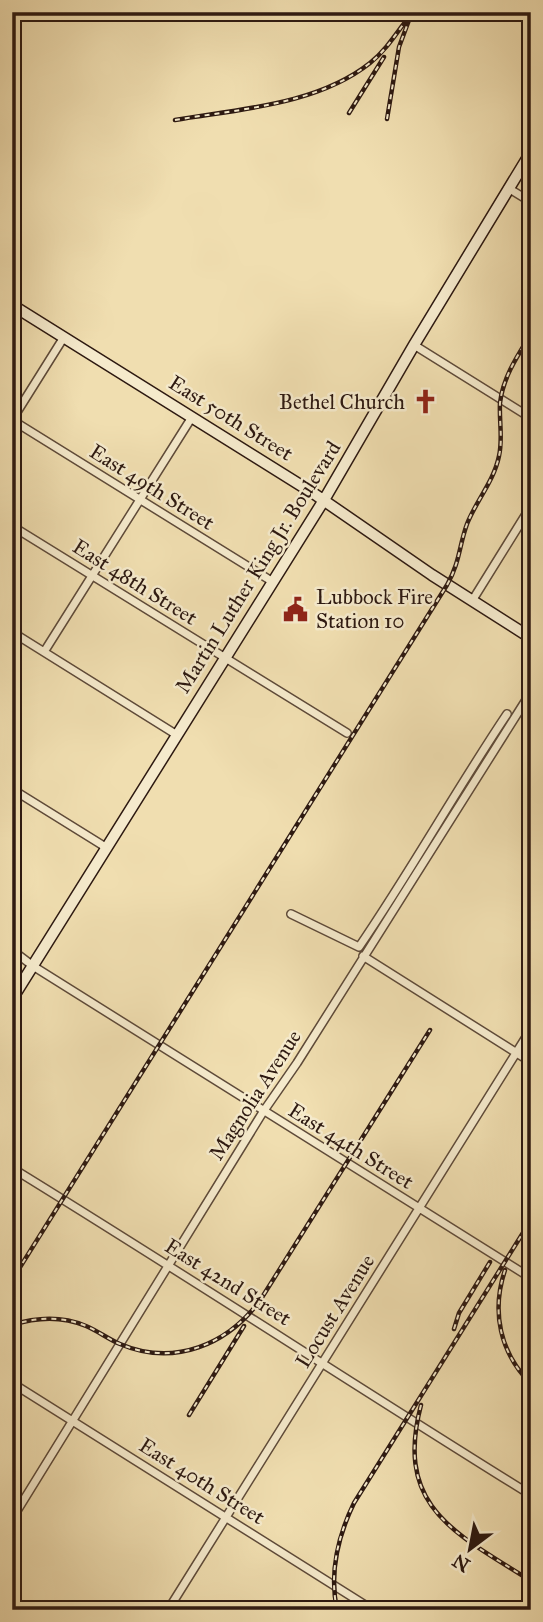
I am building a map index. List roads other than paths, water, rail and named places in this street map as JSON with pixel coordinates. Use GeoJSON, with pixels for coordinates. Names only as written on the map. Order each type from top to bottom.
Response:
{"type":"FeatureCollection","features":[{"type":"Feature","properties":{"kind":"main road","name":"Martin Luther King Jr. Boulevard"},"geometry":{"type":"LineString","coordinates":[[12,999],[324,500],[531,152]]}},
{"type":"Feature","properties":{"kind":"main road","name":"East 50th Street"},"geometry":{"type":"LineString","coordinates":[[12,305],[324,500],[531,638]]}},
{"type":"Feature","properties":{"kind":"street"},"geometry":{"type":"LineString","coordinates":[[509,188],[531,202]]}},
{"type":"Feature","properties":{"kind":"street"},"geometry":{"type":"LineString","coordinates":[[12,420],[64,337]]}},
{"type":"Feature","properties":{"kind":"street"},"geometry":{"type":"LineString","coordinates":[[414,345],[531,418]]}},
{"type":"Feature","properties":{"kind":"street"},"geometry":{"type":"LineString","coordinates":[[44,652],[192,416]]}},
{"type":"Feature","properties":{"kind":"street","name":"East 49th Street"},"geometry":{"type":"LineString","coordinates":[[12,420],[273,582]]}},
{"type":"Feature","properties":{"kind":"street"},"geometry":{"type":"LineString","coordinates":[[472,601],[531,506]]}},
{"type":"Feature","properties":{"kind":"street","name":"East 48th Street"},"geometry":{"type":"LineString","coordinates":[[12,526],[347,733]]}},
{"type":"Feature","properties":{"kind":"street"},"geometry":{"type":"LineString","coordinates":[[12,632],[177,735]]}},
{"type":"Feature","properties":{"kind":"street","name":"Magnolia Avenue"},"geometry":{"type":"LineString","coordinates":[[12,1519],[263,1112],[297,1063],[531,692]]}},
{"type":"Feature","properties":{"kind":"street"},"geometry":{"type":"LineString","coordinates":[[291,914],[359,947],[405,880],[507,714]]}},
{"type":"Feature","properties":{"kind":"street"},"geometry":{"type":"LineString","coordinates":[[12,789],[107,848]]}},
{"type":"Feature","properties":{"kind":"street","name":"East 44th Street"},"geometry":{"type":"LineString","coordinates":[[12,950],[263,1112],[531,1278]]}},
{"type":"Feature","properties":{"kind":"street"},"geometry":{"type":"LineString","coordinates":[[363,956],[531,1062]]}},
{"type":"Feature","properties":{"kind":"street","name":"Locust Avenue"},"geometry":{"type":"LineString","coordinates":[[167,1610],[531,1029]]}},
{"type":"Feature","properties":{"kind":"street","name":"East 42nd Street"},"geometry":{"type":"LineString","coordinates":[[12,1168],[531,1495]]}},
{"type":"Feature","properties":{"kind":"street","name":"East 40th Street"},"geometry":{"type":"LineString","coordinates":[[12,1383],[373,1610]]}},
{"type":"Feature","properties":{"kind":"railway"},"geometry":{"type":"LineString","coordinates":[[387,119],[399,47],[412,12]]}},
{"type":"Feature","properties":{"kind":"railway"},"geometry":{"type":"LineString","coordinates":[[175,120],[277,103],[326,88],[370,63],[405,22]]}},
{"type":"Feature","properties":{"kind":"railway"},"geometry":{"type":"LineString","coordinates":[[349,113],[384,57]]}},
{"type":"Feature","properties":{"kind":"railway"},"geometry":{"type":"LineString","coordinates":[[12,1280],[447,585],[467,524],[497,465],[501,443],[500,403],[504,384],[531,334]]}},
{"type":"Feature","properties":{"kind":"railway"},"geometry":{"type":"LineString","coordinates":[[12,1325],[40,1319],[68,1320],[120,1344],[140,1351],[160,1353],[180,1352],[198,1347],[233,1329],[261,1299],[430,1030]]}},
{"type":"Feature","properties":{"kind":"railway"},"geometry":{"type":"LineString","coordinates":[[337,1610],[334,1582],[336,1555],[343,1528],[354,1503],[531,1220]]}},
{"type":"Feature","properties":{"kind":"railway"},"geometry":{"type":"LineString","coordinates":[[454,1329],[459,1313],[490,1262]]}},
{"type":"Feature","properties":{"kind":"railway"},"geometry":{"type":"LineString","coordinates":[[505,1270],[499,1301],[501,1331],[512,1359],[531,1384]]}},
{"type":"Feature","properties":{"kind":"railway"},"geometry":{"type":"LineString","coordinates":[[189,1415],[244,1326]]}},
{"type":"Feature","properties":{"kind":"railway"},"geometry":{"type":"LineString","coordinates":[[421,1405],[415,1440],[416,1469],[424,1493],[438,1514],[456,1531],[531,1581]]}},
{"type":"Feature","properties":{"kind":"place","name":"Bethel Church"},"geometry":{"type":"Point","coordinates":[425,402]}},
{"type":"Feature","properties":{"kind":"place","name":"Lubbock Fire Station 10"},"geometry":{"type":"Point","coordinates":[296,609]}}]}
